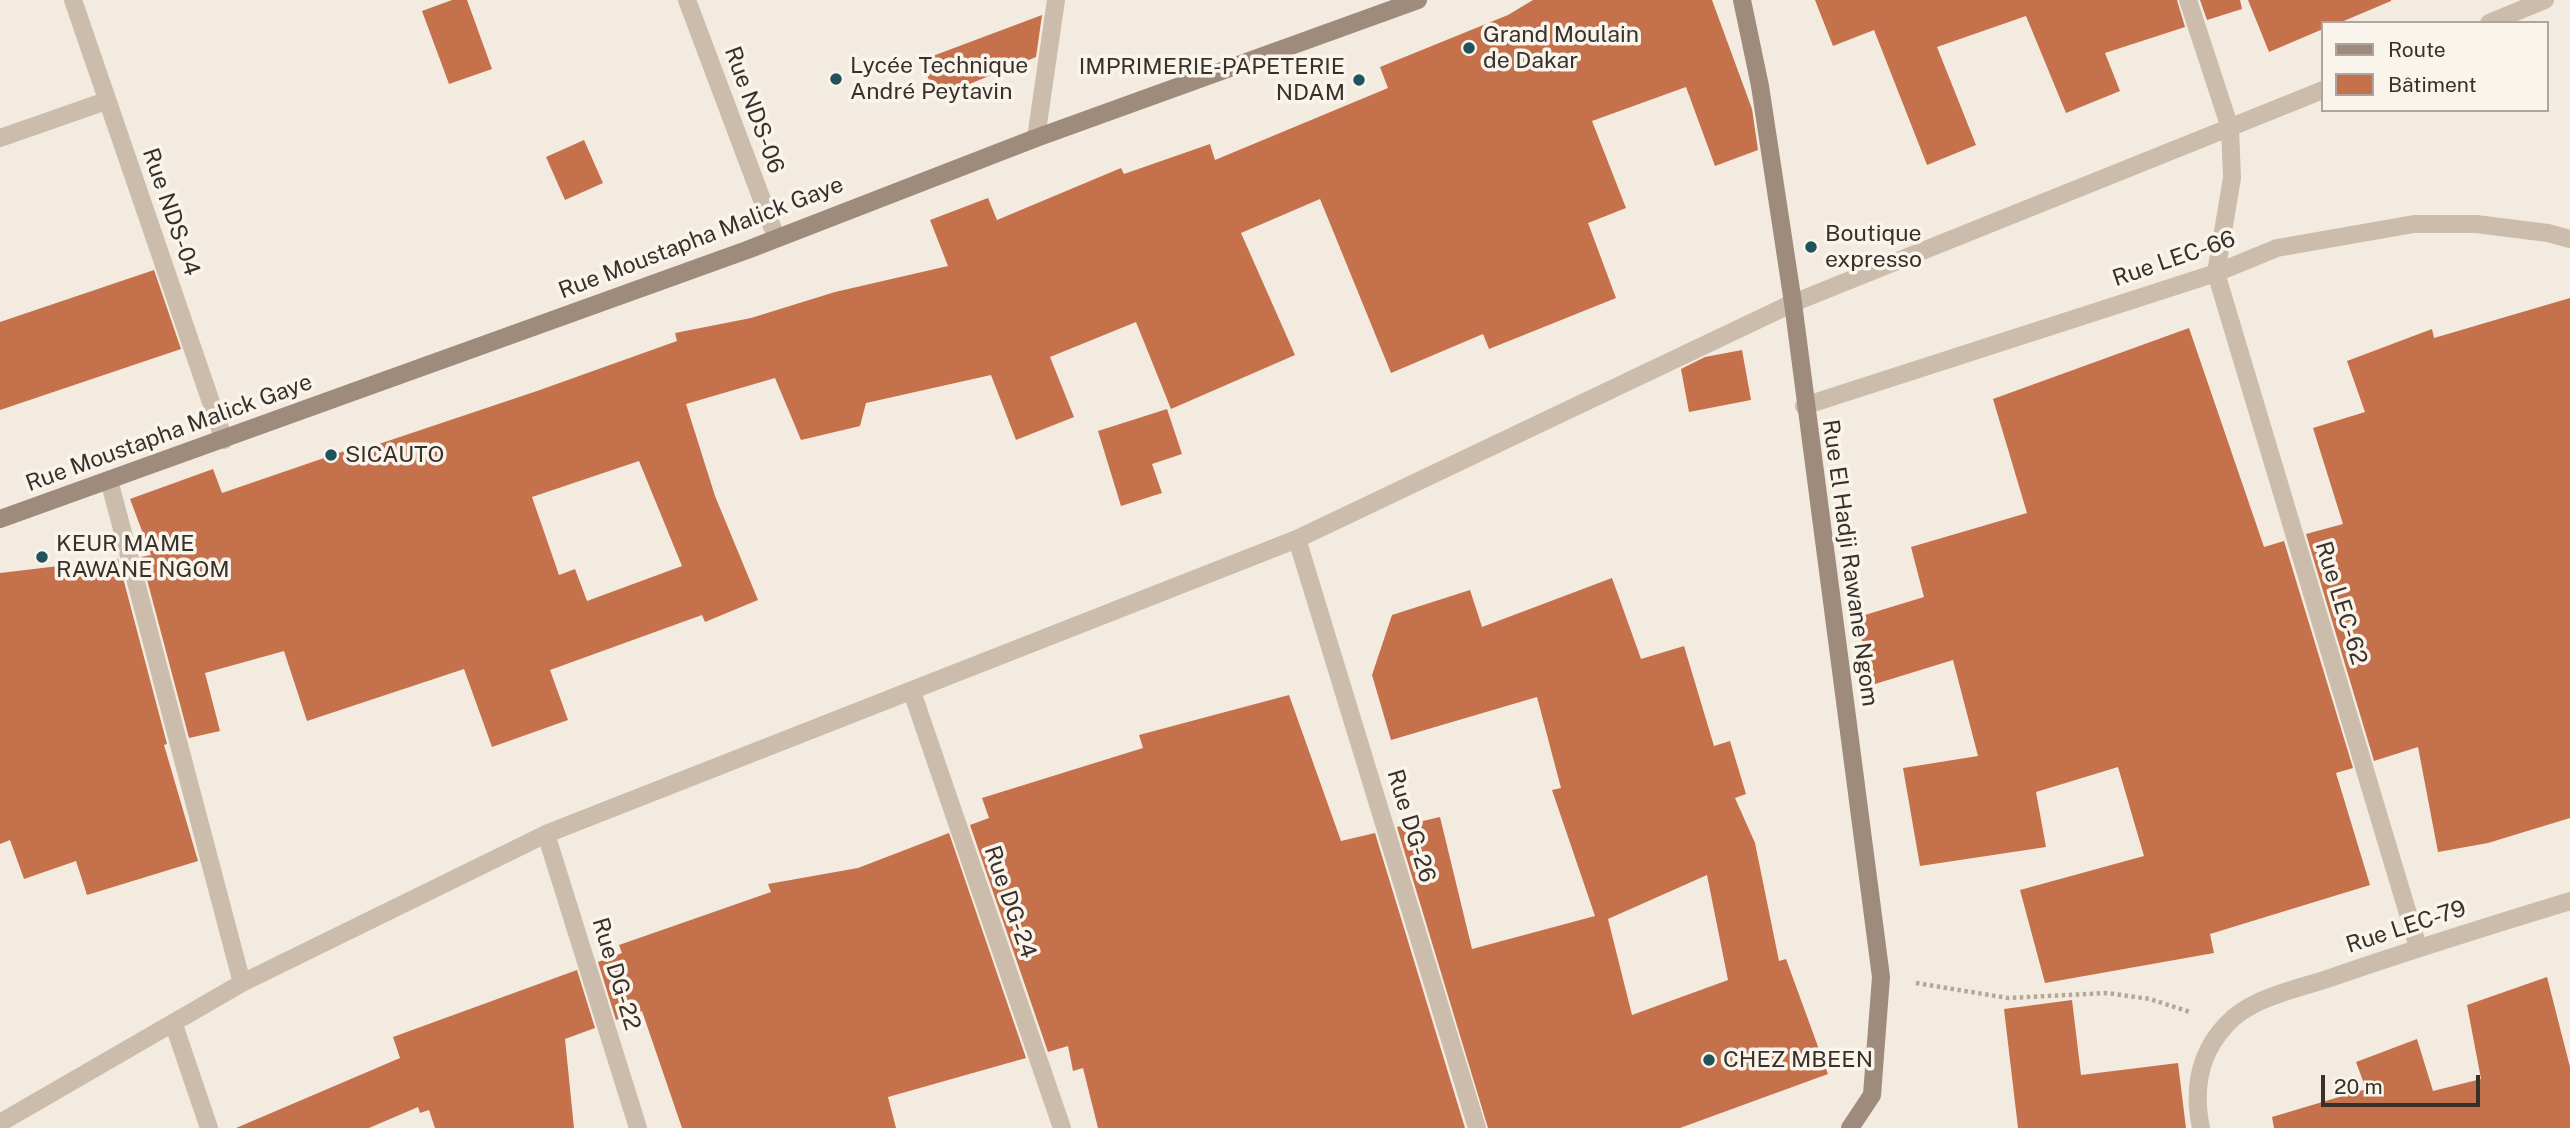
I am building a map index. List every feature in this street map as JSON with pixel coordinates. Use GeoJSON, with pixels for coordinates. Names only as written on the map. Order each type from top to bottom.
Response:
{"type":"FeatureCollection","features":[{"type":"Feature","properties":{"kind":"street","name":"Rue NDS-04"},"geometry":{"type":"LineString","coordinates":[[73,0],[224,440]]}},
{"type":"Feature","properties":{"kind":"street","name":"Rue NDS-06"},"geometry":{"type":"LineString","coordinates":[[687,0],[776,237]]}},
{"type":"Feature","properties":{"kind":"street"},"geometry":{"type":"LineString","coordinates":[[1036,138],[1056,0]]}},
{"type":"Feature","properties":{"kind":"street","name":"Rue Moustapha Malick Gaye"},"geometry":{"type":"LineString","coordinates":[[0,519],[224,440],[776,237],[1036,138],[1418,0]]}},
{"type":"Feature","properties":{"kind":"street","name":"Rue El Hadji Rawane Ngom"},"geometry":{"type":"LineString","coordinates":[[1742,0],[1760,86],[1793,303],[1804,406],[1881,977],[1872,1095],[1850,1128]]}},
{"type":"Feature","properties":{"kind":"street"},"geometry":{"type":"LineString","coordinates":[[2188,0],[2230,128],[2232,178],[2216,273]]}},
{"type":"Feature","properties":{"kind":"street"},"geometry":{"type":"LineString","coordinates":[[2494,21],[2545,0]]}},
{"type":"Feature","properties":{"kind":"street"},"geometry":{"type":"LineString","coordinates":[[0,1123],[174,1025],[242,983],[546,834],[1297,539],[1793,303],[2322,90]]}},
{"type":"Feature","properties":{"kind":"street"},"geometry":{"type":"LineString","coordinates":[[0,138],[106,101]]}},
{"type":"Feature","properties":{"kind":"street","name":"Rue LEC-66"},"geometry":{"type":"LineString","coordinates":[[1804,406],[2216,273],[2277,248],[2414,224],[2476,224],[2548,233],[2570,239]]}},
{"type":"Feature","properties":{"kind":"street","name":"Rue LEC-62"},"geometry":{"type":"LineString","coordinates":[[2216,273],[2418,947]]}},
{"type":"Feature","properties":{"kind":"street"},"geometry":{"type":"LineString","coordinates":[[109,480],[242,983]]}},
{"type":"Feature","properties":{"kind":"street","name":"Rue DG-26"},"geometry":{"type":"LineString","coordinates":[[1297,539],[1477,1128]]}},
{"type":"Feature","properties":{"kind":"street","name":"Rue DG-24"},"geometry":{"type":"LineString","coordinates":[[912,692],[1062,1128]]}},
{"type":"Feature","properties":{"kind":"street","name":"Rue DG-22"},"geometry":{"type":"LineString","coordinates":[[546,834],[638,1128]]}},
{"type":"Feature","properties":{"kind":"street","name":"Rue LEC-79"},"geometry":{"type":"LineString","coordinates":[[2226,1024],[2258,1003],[2418,947],[2570,901]]}},
{"type":"Feature","properties":{"kind":"street"},"geometry":{"type":"LineString","coordinates":[[2201,1128],[2195,1101],[2202,1062],[2226,1024]]}},
{"type":"Feature","properties":{"kind":"street"},"geometry":{"type":"LineString","coordinates":[[174,1025],[209,1128]]}},
{"type":"Feature","properties":{"kind":"path"},"geometry":{"type":"LineString","coordinates":[[1881,977],[2008,998],[2108,992],[2150,999],[2226,1024]]}},
{"type":"Feature","properties":{"kind":"building"},"geometry":{"type":"Polygon","coordinates":[[[452,0],[467,0],[492,69],[449,84],[422,11],[452,0]]]}},
{"type":"Feature","properties":{"kind":"building"},"geometry":{"type":"Polygon","coordinates":[[[1533,0],[1712,0],[1752,109],[1758,150],[1715,166],[1686,87],[1592,121],[1626,208],[1588,223],[1616,298],[1489,349],[1483,334],[1391,373],[1320,199],[1241,233],[1295,355],[1171,409],[1136,322],[1050,357],[1074,417],[1016,440],[991,375],[866,403],[860,426],[801,440],[775,378],[686,404],[715,496],[758,600],[705,622],[702,615],[550,670],[568,720],[492,747],[464,669],[307,721],[284,651],[205,673],[220,731],[189,738],[141,557],[151,555],[130,499],[213,469],[222,493],[359,446],[361,450],[537,391],[677,341],[675,333],[751,318],[835,292],[948,266],[930,220],[988,198],[997,220],[1121,168],[1124,174],[1210,144],[1215,160],[1388,88],[1380,67],[1508,15],[1533,0]],[[639,461],[532,497],[559,575],[575,569],[587,601],[682,566],[639,461]]]}},
{"type":"Feature","properties":{"kind":"building"},"geometry":{"type":"Polygon","coordinates":[[[1815,0],[2177,0],[2185,27],[2105,53],[2120,91],[2066,113],[2026,16],[1937,47],[1976,145],[1927,165],[1874,30],[1833,46],[1815,0]]]}},
{"type":"Feature","properties":{"kind":"building"},"geometry":{"type":"Polygon","coordinates":[[[2200,0],[2240,0],[2242,9],[2207,20],[2200,0]]]}},
{"type":"Feature","properties":{"kind":"building"},"geometry":{"type":"Polygon","coordinates":[[[2248,0],[2391,0],[2344,21],[2322,21],[2322,29],[2269,52],[2248,0]]]}},
{"type":"Feature","properties":{"kind":"building"},"geometry":{"type":"Polygon","coordinates":[[[1042,15],[1036,57],[935,98],[922,60],[1042,15]]]}},
{"type":"Feature","properties":{"kind":"building"},"geometry":{"type":"Polygon","coordinates":[[[584,140],[603,183],[565,200],[546,157],[584,140]]]}},
{"type":"Feature","properties":{"kind":"building"},"geometry":{"type":"Polygon","coordinates":[[[154,270],[181,349],[0,410],[0,322],[154,270]]]}},
{"type":"Feature","properties":{"kind":"building"},"geometry":{"type":"Polygon","coordinates":[[[2570,298],[2570,818],[2488,843],[2438,852],[2418,747],[2374,761],[2306,534],[2343,524],[2313,428],[2365,412],[2347,361],[2432,329],[2434,338],[2570,298]]]}},
{"type":"Feature","properties":{"kind":"building"},"geometry":{"type":"Polygon","coordinates":[[[2189,328],[2264,547],[2284,541],[2353,768],[2336,773],[2370,885],[2210,934],[2214,953],[2045,983],[2020,890],[2144,856],[2118,767],[2036,792],[2046,847],[1920,866],[1903,768],[1978,756],[1953,660],[1875,684],[1855,618],[1924,597],[1911,547],[2027,513],[1993,399],[2189,328]]]}},
{"type":"Feature","properties":{"kind":"building"},"geometry":{"type":"Polygon","coordinates":[[[1742,350],[1751,400],[1689,412],[1681,369],[1705,357],[1742,350]]]}},
{"type":"Feature","properties":{"kind":"building"},"geometry":{"type":"Polygon","coordinates":[[[1167,409],[1182,454],[1152,464],[1162,493],[1121,506],[1098,431],[1167,409]]]}},
{"type":"Feature","properties":{"kind":"building"},"geometry":{"type":"Polygon","coordinates":[[[118,559],[167,744],[164,745],[198,861],[87,895],[76,861],[24,879],[10,840],[0,844],[0,573],[118,559]]]}},
{"type":"Feature","properties":{"kind":"building"},"geometry":{"type":"Polygon","coordinates":[[[1612,578],[1641,659],[1684,646],[1714,746],[1730,741],[1746,794],[1735,798],[1755,843],[1779,961],[1786,959],[1828,1074],[1680,1128],[1488,1128],[1397,827],[1440,817],[1472,949],[1595,916],[1552,790],[1561,788],[1537,697],[1391,740],[1372,675],[1392,615],[1470,590],[1482,627],[1612,578]],[[1707,875],[1608,919],[1632,1015],[1728,980],[1707,875]]]}},
{"type":"Feature","properties":{"kind":"building"},"geometry":{"type":"Polygon","coordinates":[[[1289,695],[1341,841],[1375,833],[1465,1128],[1098,1128],[1083,1068],[1073,1071],[1068,1046],[1048,1052],[970,825],[989,818],[982,798],[1143,748],[1139,735],[1289,695]]]}},
{"type":"Feature","properties":{"kind":"building"},"geometry":{"type":"Polygon","coordinates":[[[949,833],[1026,1058],[888,1097],[896,1128],[682,1128],[642,1011],[616,1020],[598,962],[622,953],[619,945],[771,892],[768,884],[858,868],[949,833]]]}},
{"type":"Feature","properties":{"kind":"building"},"geometry":{"type":"Polygon","coordinates":[[[577,970],[595,1028],[565,1039],[574,1128],[435,1128],[429,1110],[420,1113],[418,1107],[369,1128],[236,1128],[400,1058],[393,1037],[577,970]]]}},
{"type":"Feature","properties":{"kind":"building"},"geometry":{"type":"Polygon","coordinates":[[[2547,977],[2570,1067],[2570,1128],[2274,1128],[2272,1117],[2366,1089],[2356,1062],[2417,1039],[2433,1091],[2481,1079],[2467,1005],[2547,977]]]}},
{"type":"Feature","properties":{"kind":"building"},"geometry":{"type":"Polygon","coordinates":[[[2072,1000],[2081,1075],[2178,1063],[2186,1128],[2018,1128],[2004,1009],[2072,1000]]]}},
{"type":"Feature","properties":{"kind":"place","name":"Grand Moulain de Dakar"},"geometry":{"type":"Point","coordinates":[1469,48]}},
{"type":"Feature","properties":{"kind":"place","name":"Lycée Technique André Peytavin"},"geometry":{"type":"Point","coordinates":[836,79]}},
{"type":"Feature","properties":{"kind":"place","name":"IMPRIMERIE-PAPETERIE NDAM"},"geometry":{"type":"Point","coordinates":[1359,80]}},
{"type":"Feature","properties":{"kind":"place","name":"Boutique expresso"},"geometry":{"type":"Point","coordinates":[1811,247]}},
{"type":"Feature","properties":{"kind":"place","name":"SICAUTO"},"geometry":{"type":"Point","coordinates":[331,455]}},
{"type":"Feature","properties":{"kind":"place","name":"KEUR MAME RAWANE NGOM"},"geometry":{"type":"Point","coordinates":[42,557]}},
{"type":"Feature","properties":{"kind":"place","name":"CHEZ MBEEN"},"geometry":{"type":"Point","coordinates":[1709,1060]}}]}
